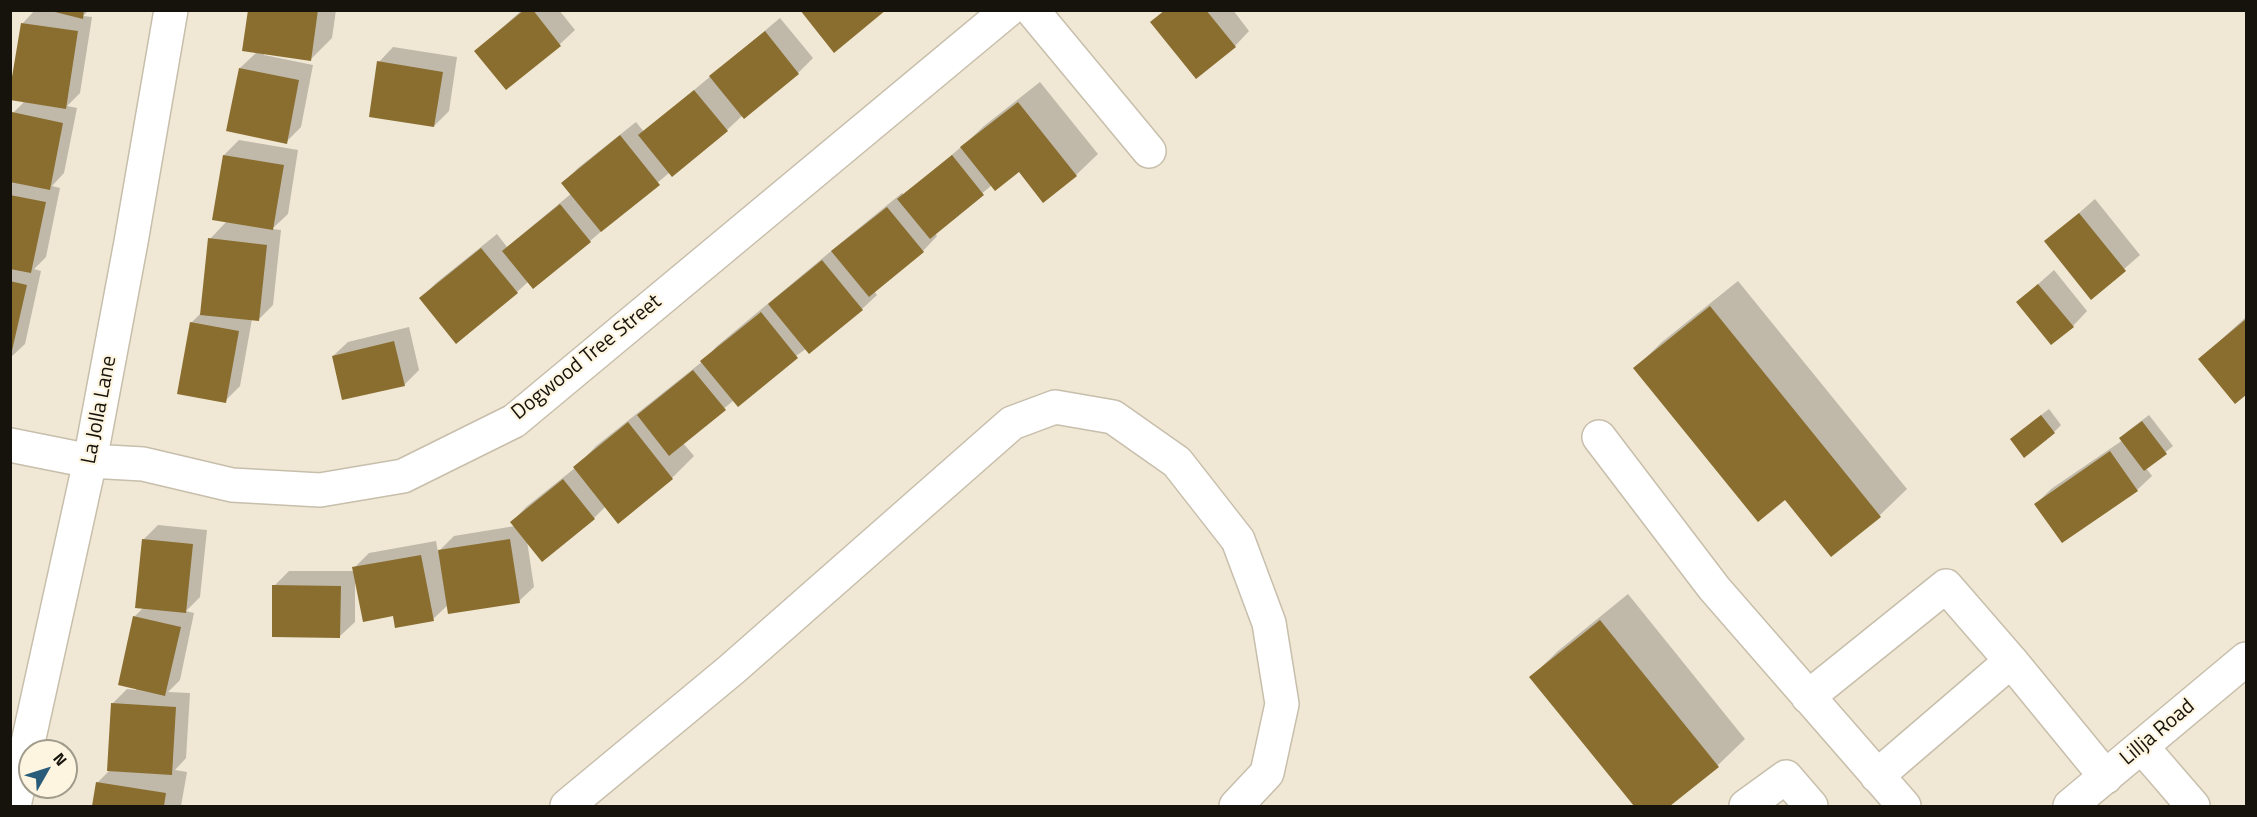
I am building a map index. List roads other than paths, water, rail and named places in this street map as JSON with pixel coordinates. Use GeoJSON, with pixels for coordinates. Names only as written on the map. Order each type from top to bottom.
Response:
{"type":"FeatureCollection","features":[{"type":"Feature","properties":{"kind":"street","name":"La Jolla Lane"},"geometry":{"type":"LineString","coordinates":[[14,807],[90,461],[171,10]]}},
{"type":"Feature","properties":{"kind":"street","name":"Dogwood Tree Street"},"geometry":{"type":"LineString","coordinates":[[10,445],[90,461],[142,465],[232,485],[320,489],[403,476],[514,420],[1008,10]]}},
{"type":"Feature","properties":{"kind":"street"},"geometry":{"type":"LineString","coordinates":[[1032,10],[1149,151]]}},
{"type":"Feature","properties":{"kind":"street"},"geometry":{"type":"LineString","coordinates":[[567,807],[731,670],[1012,423],[1055,407],[1113,417],[1177,462],[1238,540],[1269,623],[1282,704],[1267,773],[1236,807]]}},
{"type":"Feature","properties":{"kind":"street"},"geometry":{"type":"LineString","coordinates":[[1599,437],[1714,588],[1904,807]]}},
{"type":"Feature","properties":{"kind":"street"},"geometry":{"type":"LineString","coordinates":[[1808,698],[1946,586],[2106,777]]}},
{"type":"Feature","properties":{"kind":"street","name":"Lillja Road"},"geometry":{"type":"LineString","coordinates":[[2070,807],[2247,659]]}},
{"type":"Feature","properties":{"kind":"street"},"geometry":{"type":"LineString","coordinates":[[1877,776],[2011,661]]}},
{"type":"Feature","properties":{"kind":"street"},"geometry":{"type":"LineString","coordinates":[[2142,747],[2193,807]]}},
{"type":"Feature","properties":{"kind":"street"},"geometry":{"type":"LineString","coordinates":[[1746,807],[1786,777],[1811,807]]}}]}
